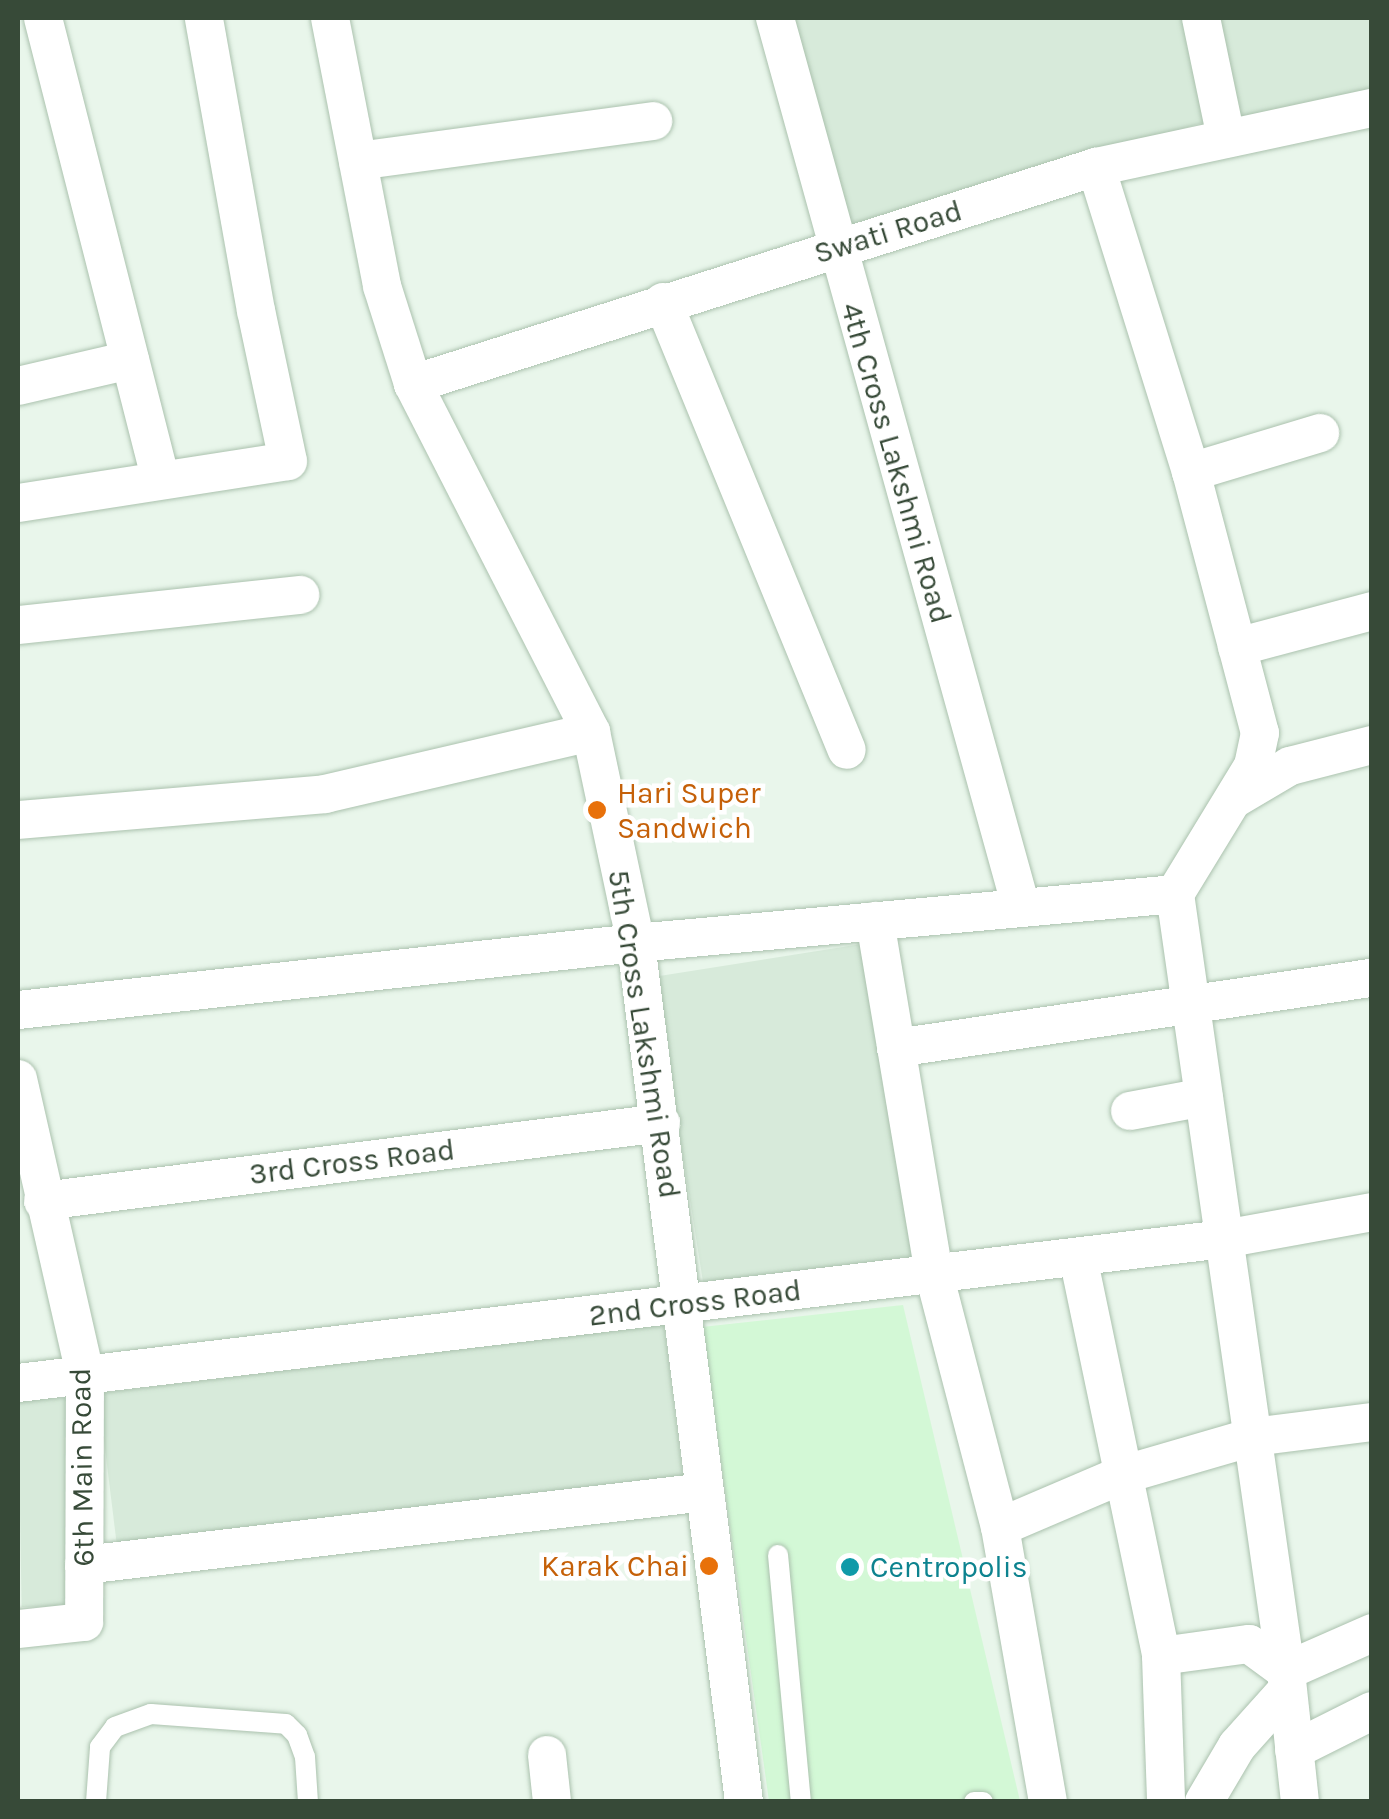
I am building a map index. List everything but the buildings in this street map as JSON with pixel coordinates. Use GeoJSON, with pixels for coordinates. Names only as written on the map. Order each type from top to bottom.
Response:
{"type":"FeatureCollection","features":[{"type":"Feature","properties":{"kind":"street"},"geometry":{"type":"LineString","coordinates":[[43,18],[160,478]]}},
{"type":"Feature","properties":{"kind":"street"},"geometry":{"type":"LineString","coordinates":[[18,503],[288,460],[256,311],[204,18]]}},
{"type":"Feature","properties":{"kind":"street","name":"5th Cross Lakshmi Road"},"geometry":{"type":"LineString","coordinates":[[330,18],[382,286],[413,384],[591,732],[636,943],[744,1802]]}},
{"type":"Feature","properties":{"kind":"street","name":"4th Cross Lakshmi Road"},"geometry":{"type":"LineString","coordinates":[[775,18],[1021,907]]}},
{"type":"Feature","properties":{"kind":"street"},"geometry":{"type":"LineString","coordinates":[[1201,18],[1226,138]]}},
{"type":"Feature","properties":{"kind":"street","name":"Swati Road"},"geometry":{"type":"LineString","coordinates":[[413,384],[1096,167],[1372,108]]}},
{"type":"Feature","properties":{"kind":"street"},"geometry":{"type":"LineString","coordinates":[[358,161],[653,121]]}},
{"type":"Feature","properties":{"kind":"street"},"geometry":{"type":"LineString","coordinates":[[1096,167],[1191,472],[1260,733],[1253,766],[1176,894],[1300,1802]]}},
{"type":"Feature","properties":{"kind":"street"},"geometry":{"type":"LineString","coordinates":[[664,302],[847,750]]}},
{"type":"Feature","properties":{"kind":"street"},"geometry":{"type":"LineString","coordinates":[[18,386],[130,360]]}},
{"type":"Feature","properties":{"kind":"street"},"geometry":{"type":"LineString","coordinates":[[1191,472],[1320,432]]}},
{"type":"Feature","properties":{"kind":"street"},"geometry":{"type":"LineString","coordinates":[[18,625],[300,595]]}},
{"type":"Feature","properties":{"kind":"street"},"geometry":{"type":"LineString","coordinates":[[1237,647],[1372,611]]}},
{"type":"Feature","properties":{"kind":"street"},"geometry":{"type":"LineString","coordinates":[[18,820],[325,794],[591,732]]}},
{"type":"Feature","properties":{"kind":"street"},"geometry":{"type":"LineString","coordinates":[[1236,798],[1290,766],[1372,745]]}},
{"type":"Feature","properties":{"kind":"street"},"geometry":{"type":"LineString","coordinates":[[18,1010],[636,943],[1176,894]]}},
{"type":"Feature","properties":{"kind":"street"},"geometry":{"type":"LineString","coordinates":[[874,921],[934,1274],[1000,1527],[1048,1802]]}},
{"type":"Feature","properties":{"kind":"street"},"geometry":{"type":"LineString","coordinates":[[896,1048],[1192,1008],[1372,978]]}},
{"type":"Feature","properties":{"kind":"street","name":"6th Main Road"},"geometry":{"type":"LineString","coordinates":[[18,1080],[84,1376],[84,1622],[18,1628]]}},
{"type":"Feature","properties":{"kind":"street"},"geometry":{"type":"LineString","coordinates":[[1130,1111],[1204,1096]]}},
{"type":"Feature","properties":{"kind":"street","name":"3rd Cross Road"},"geometry":{"type":"LineString","coordinates":[[43,1200],[660,1123]]}},
{"type":"Feature","properties":{"kind":"street","name":"2nd Cross Road"},"geometry":{"type":"LineString","coordinates":[[18,1384],[1224,1239],[1372,1212]]}},
{"type":"Feature","properties":{"kind":"street"},"geometry":{"type":"LineString","coordinates":[[1078,1257],[1161,1656],[1166,1802]]}},
{"type":"Feature","properties":{"kind":"street"},"geometry":{"type":"LineString","coordinates":[[1000,1527],[1122,1475],[1252,1437],[1372,1422]]}},
{"type":"Feature","properties":{"kind":"street"},"geometry":{"type":"LineString","coordinates":[[84,1565],[706,1492]]}},
{"type":"Feature","properties":{"kind":"street"},"geometry":{"type":"LineString","coordinates":[[1204,1802],[1238,1746],[1286,1681],[1372,1632]]}},
{"type":"Feature","properties":{"kind":"street"},"geometry":{"type":"LineString","coordinates":[[1161,1656],[1249,1644],[1286,1681]]}},
{"type":"Feature","properties":{"kind":"street"},"geometry":{"type":"LineString","coordinates":[[1294,1750],[1372,1711]]}},
{"type":"Feature","properties":{"kind":"street"},"geometry":{"type":"LineString","coordinates":[[546,1755],[552,1802]]}},
{"type":"Feature","properties":{"kind":"lane"},"geometry":{"type":"LineString","coordinates":[[778,1555],[801,1802]]}},
{"type":"Feature","properties":{"kind":"lane"},"geometry":{"type":"LineString","coordinates":[[96,1802],[100,1748],[115,1727],[152,1714],[286,1724],[297,1735],[305,1758],[308,1802]]}},
{"type":"Feature","properties":{"kind":"lane"},"geometry":{"type":"LineString","coordinates":[[974,1802],[983,1802]]}},
{"type":"Feature","properties":{"kind":"shaded area"},"geometry":{"type":"Polygon","coordinates":[[[784,18],[1183,18],[1205,122],[841,231],[784,18]]]}},
{"type":"Feature","properties":{"kind":"shaded area"},"geometry":{"type":"Polygon","coordinates":[[[1214,18],[1371,18],[1371,93],[1236,122],[1214,18]]]}},
{"type":"Feature","properties":{"kind":"shaded area"},"geometry":{"type":"Polygon","coordinates":[[[868,943],[919,1263],[705,1297],[655,977],[868,943]]]}},
{"type":"Feature","properties":{"kind":"shaded area"},"geometry":{"type":"Polygon","coordinates":[[[903,1305],[1020,1801],[769,1801],[702,1327],[903,1305]]]}},
{"type":"Feature","properties":{"kind":"shaded area"},"geometry":{"type":"Polygon","coordinates":[[[664,1324],[683,1483],[118,1552],[98,1393],[664,1324]]]}},
{"type":"Feature","properties":{"kind":"shaded area"},"geometry":{"type":"Polygon","coordinates":[[[70,1398],[74,1606],[22,1607],[18,1399],[70,1398]]]}},
{"type":"Feature","properties":{"kind":"place","name":"Hari Super Sandwich"},"geometry":{"type":"Point","coordinates":[597,810]}},
{"type":"Feature","properties":{"kind":"place","name":"Karak Chai"},"geometry":{"type":"Point","coordinates":[709,1566]}},
{"type":"Feature","properties":{"kind":"place","name":"Centropolis"},"geometry":{"type":"Point","coordinates":[850,1567]}}]}
